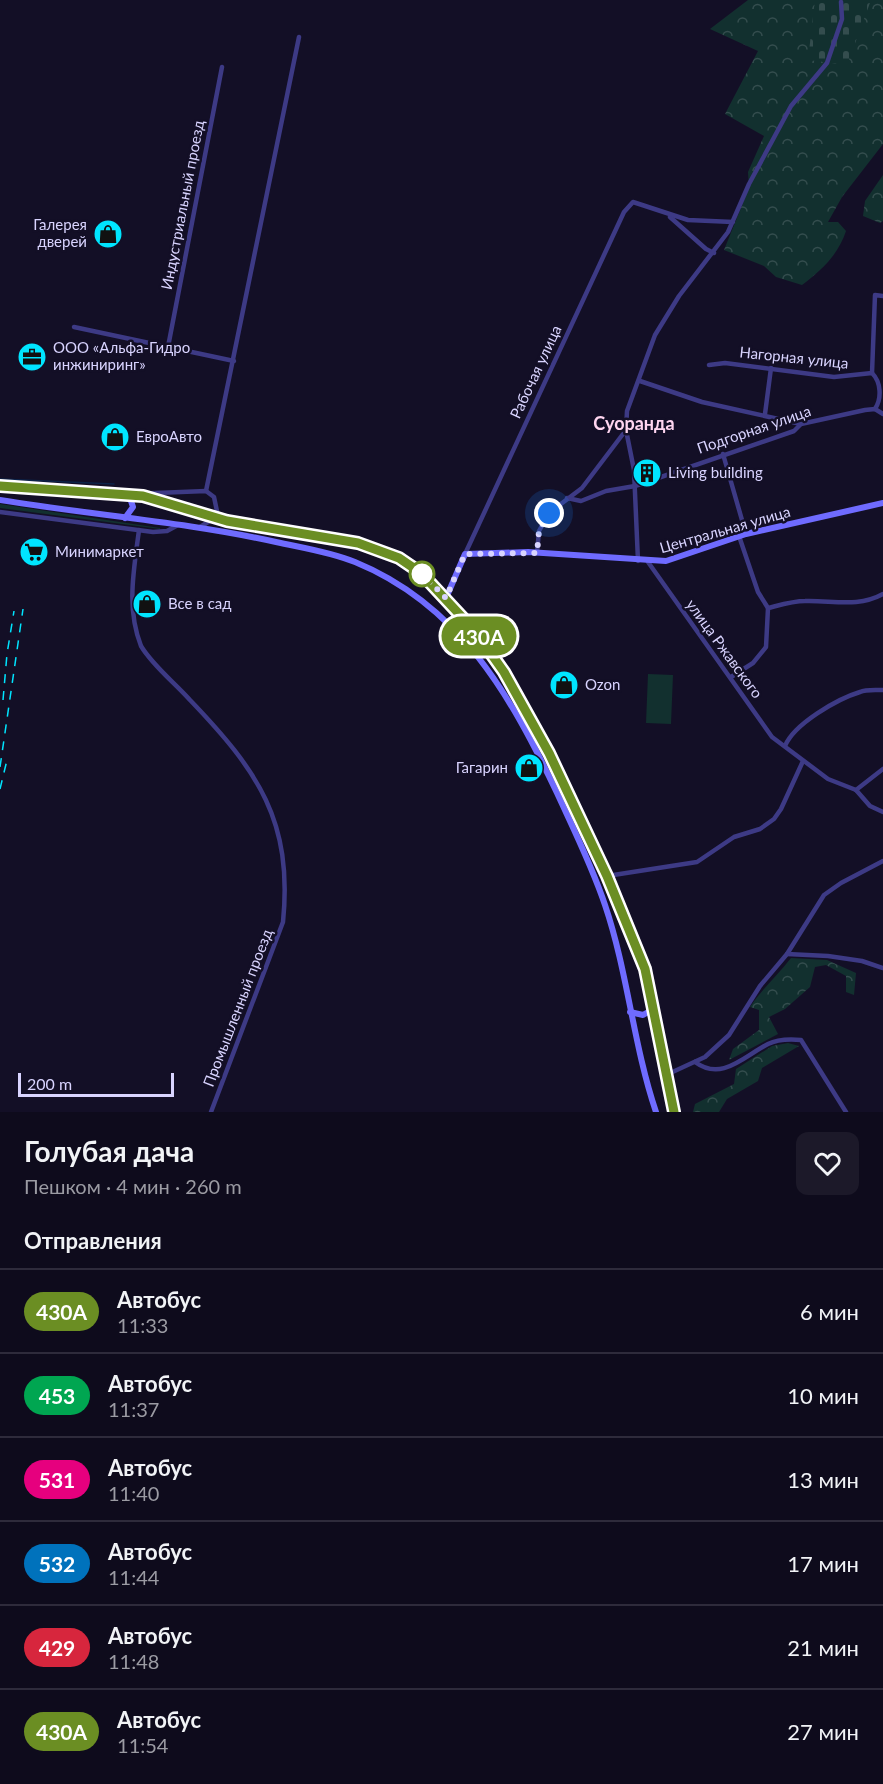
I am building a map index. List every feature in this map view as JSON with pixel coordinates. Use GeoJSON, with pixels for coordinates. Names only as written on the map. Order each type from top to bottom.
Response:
{"type":"FeatureCollection","features":[{"type":"Feature","properties":{"kind":"main road"},"geometry":{"type":"LineString","coordinates":[[0,486],[129,495],[153,499],[216,519],[340,539],[380,549],[399,558],[421,573],[475,631],[515,691],[549,753],[607,876],[639,951],[655,1008],[674,1112]]}},
{"type":"Feature","properties":{"kind":"main road"},"geometry":{"type":"LineString","coordinates":[[125,518],[133,507],[129,495]]}},
{"type":"Feature","properties":{"kind":"main road"},"geometry":{"type":"LineString","coordinates":[[0,500],[198,527],[329,554],[374,570],[430,608],[482,659],[518,714],[596,879],[612,927],[641,1065],[656,1112]]}},
{"type":"Feature","properties":{"kind":"main road","name":"Центральная улица"},"geometry":{"type":"LineString","coordinates":[[465,554],[537,553],[648,562],[689,555],[742,535],[793,522],[837,515],[883,503]]}},
{"type":"Feature","properties":{"kind":"main road"},"geometry":{"type":"LineString","coordinates":[[446,598],[465,554]]}},
{"type":"Feature","properties":{"kind":"main road"},"geometry":{"type":"LineString","coordinates":[[630,1012],[643,1015],[655,1008]]}},
{"type":"Feature","properties":{"kind":"street"},"geometry":{"type":"LineString","coordinates":[[638,561],[635,486],[626,430],[627,411],[665,317],[714,253],[733,222],[779,126],[827,63],[842,19],[841,2]]}},
{"type":"Feature","properties":{"kind":"street"},"geometry":{"type":"LineString","coordinates":[[206,491],[299,38]]}},
{"type":"Feature","properties":{"kind":"street","name":"Индустриальный проезд"},"geometry":{"type":"LineString","coordinates":[[168,347],[222,66]]}},
{"type":"Feature","properties":{"kind":"street","name":"Рабочая улица"},"geometry":{"type":"LineString","coordinates":[[465,554],[624,212],[633,202],[669,216]]}},
{"type":"Feature","properties":{"kind":"street"},"geometry":{"type":"LineString","coordinates":[[669,216],[688,220],[733,222]]}},
{"type":"Feature","properties":{"kind":"street"},"geometry":{"type":"LineString","coordinates":[[669,216],[706,249],[714,253]]}},
{"type":"Feature","properties":{"kind":"street"},"geometry":{"type":"LineString","coordinates":[[883,296],[875,296],[872,373],[879,383],[877,406],[883,414]]}},
{"type":"Feature","properties":{"kind":"street"},"geometry":{"type":"LineString","coordinates":[[74,327],[234,361]]}},
{"type":"Feature","properties":{"kind":"street","name":"Нагорная улица"},"geometry":{"type":"LineString","coordinates":[[709,364],[725,363],[834,377],[872,373]]}},
{"type":"Feature","properties":{"kind":"street"},"geometry":{"type":"LineString","coordinates":[[765,414],[771,368]]}},
{"type":"Feature","properties":{"kind":"street"},"geometry":{"type":"LineString","coordinates":[[640,381],[702,402],[765,414],[801,424]]}},
{"type":"Feature","properties":{"kind":"street"},"geometry":{"type":"LineString","coordinates":[[877,406],[883,399]]}},
{"type":"Feature","properties":{"kind":"street","name":"Подгорная улица"},"geometry":{"type":"LineString","coordinates":[[567,498],[581,501],[606,491],[635,486],[794,431],[801,424],[877,406]]}},
{"type":"Feature","properties":{"kind":"street"},"geometry":{"type":"LineString","coordinates":[[537,553],[539,531],[549,513],[582,488],[626,430]]}},
{"type":"Feature","properties":{"kind":"street"},"geometry":{"type":"LineString","coordinates":[[723,454],[758,592],[768,608],[766,647],[753,663],[731,677]]}},
{"type":"Feature","properties":{"kind":"street"},"geometry":{"type":"LineString","coordinates":[[129,495],[206,491],[214,497],[219,510],[216,519],[198,527]]}},
{"type":"Feature","properties":{"kind":"street"},"geometry":{"type":"LineString","coordinates":[[0,512],[160,532],[178,525]]}},
{"type":"Feature","properties":{"kind":"street","name":"Промышленный проезд"},"geometry":{"type":"LineString","coordinates":[[139,530],[132,600],[135,629],[141,646],[249,768],[267,798],[275,820],[283,858],[286,895],[283,922],[211,1112]]}},
{"type":"Feature","properties":{"kind":"street","name":"улица Ржавского"},"geometry":{"type":"LineString","coordinates":[[648,562],[772,737],[828,780],[856,790]]}},
{"type":"Feature","properties":{"kind":"street"},"geometry":{"type":"LineString","coordinates":[[768,608],[804,601],[840,604],[873,599],[883,594]]}},
{"type":"Feature","properties":{"kind":"street"},"geometry":{"type":"LineString","coordinates":[[785,746],[789,735],[844,699],[861,691],[883,690]]}},
{"type":"Feature","properties":{"kind":"street"},"geometry":{"type":"LineString","coordinates":[[607,876],[697,862],[734,837],[760,829],[774,819],[781,809],[803,761]]}},
{"type":"Feature","properties":{"kind":"street"},"geometry":{"type":"LineString","coordinates":[[883,769],[856,790],[870,806],[883,812]]}},
{"type":"Feature","properties":{"kind":"street"},"geometry":{"type":"LineString","coordinates":[[666,1075],[705,1057],[729,1035],[760,986],[787,954],[824,895],[883,861]]}},
{"type":"Feature","properties":{"kind":"street"},"geometry":{"type":"LineString","coordinates":[[787,954],[828,956],[862,961],[883,968]]}},
{"type":"Feature","properties":{"kind":"street"},"geometry":{"type":"LineString","coordinates":[[695,1062],[703,1068],[718,1071],[770,1043],[788,1039],[801,1040],[846,1112]]}},
{"type":"Feature","properties":{"kind":"green space"},"geometry":{"type":"Polygon","coordinates":[[[748,0],[883,0],[883,144],[842,197],[828,222],[838,222],[846,231],[839,247],[823,268],[802,285],[776,277],[764,266],[724,250],[749,188],[748,172],[764,136],[725,114],[758,51],[710,29],[748,0]]]}},
{"type":"Feature","properties":{"kind":"green space"},"geometry":{"type":"Polygon","coordinates":[[[815,0],[871,0],[847,65],[808,60],[815,0]]]}},
{"type":"Feature","properties":{"kind":"green space"},"geometry":{"type":"Polygon","coordinates":[[[883,175],[883,221],[880,223],[863,216],[865,201],[883,175]]]}},
{"type":"Feature","properties":{"kind":"green space"},"geometry":{"type":"Polygon","coordinates":[[[0,504],[160,528],[160,529],[0,508],[0,504]]]}},
{"type":"Feature","properties":{"kind":"green space"},"geometry":{"type":"Polygon","coordinates":[[[648,674],[673,675],[671,724],[646,723],[648,674]]]}},
{"type":"Feature","properties":{"kind":"green space"},"geometry":{"type":"Polygon","coordinates":[[[791,958],[827,960],[856,973],[854,995],[846,992],[846,976],[826,965],[815,967],[810,987],[785,1009],[769,1017],[778,1034],[729,1060],[733,1049],[759,1030],[759,1010],[750,1007],[791,958]]]}},
{"type":"Feature","properties":{"kind":"green space"},"geometry":{"type":"Polygon","coordinates":[[[788,1043],[799,1046],[762,1068],[758,1081],[727,1099],[719,1112],[693,1112],[695,1104],[734,1084],[736,1069],[772,1046],[788,1043]]]}},
{"type":"Feature","properties":{"kind":"waterway"},"geometry":{"type":"LineString","coordinates":[[0,479],[114,484]]}},
{"type":"Feature","properties":{"kind":"railway"},"geometry":{"type":"LineString","coordinates":[[0,767],[23,609]]}},
{"type":"Feature","properties":{"kind":"railway"},"geometry":{"type":"LineString","coordinates":[[3,700],[14,611]]}},
{"type":"Feature","properties":{"kind":"railway"},"geometry":{"type":"LineString","coordinates":[[0,789],[7,760]]}},
{"type":"Feature","properties":{"kind":"bus line","name":"430А"},"geometry":{"type":"LineString","coordinates":[[0,486],[143,496],[227,521],[358,543],[380,549],[399,558],[421,573],[460,613],[504,672],[549,753],[607,876],[632,930],[645,969],[674,1112]]}},
{"type":"Feature","properties":{"kind":"place","name":"Галерея дверей"},"geometry":{"type":"Point","coordinates":[108,234]}},
{"type":"Feature","properties":{"kind":"place","name":"ООО «Альфа-Гидро инжиниринг»"},"geometry":{"type":"Point","coordinates":[32,357]}},
{"type":"Feature","properties":{"kind":"place","name":"ЕвроАвто"},"geometry":{"type":"Point","coordinates":[115,437]}},
{"type":"Feature","properties":{"kind":"place","name":"Living building"},"geometry":{"type":"Point","coordinates":[647,473]}},
{"type":"Feature","properties":{"kind":"place","name":"Минимаркет"},"geometry":{"type":"Point","coordinates":[34,552]}},
{"type":"Feature","properties":{"kind":"place","name":"Все в сад"},"geometry":{"type":"Point","coordinates":[147,604]}},
{"type":"Feature","properties":{"kind":"place","name":"Ozon"},"geometry":{"type":"Point","coordinates":[564,685]}},
{"type":"Feature","properties":{"kind":"place","name":"Гагарин"},"geometry":{"type":"Point","coordinates":[529,768]}},
{"type":"Feature","properties":{"kind":"district","name":"Суоранда"},"geometry":{"type":"Point","coordinates":[634,424]}},
{"type":"Feature","properties":{"kind":"route"},"geometry":{"type":"LineString","coordinates":[[422,574],[446,598],[465,554],[537,553],[539,531],[549,513]]}}]}
